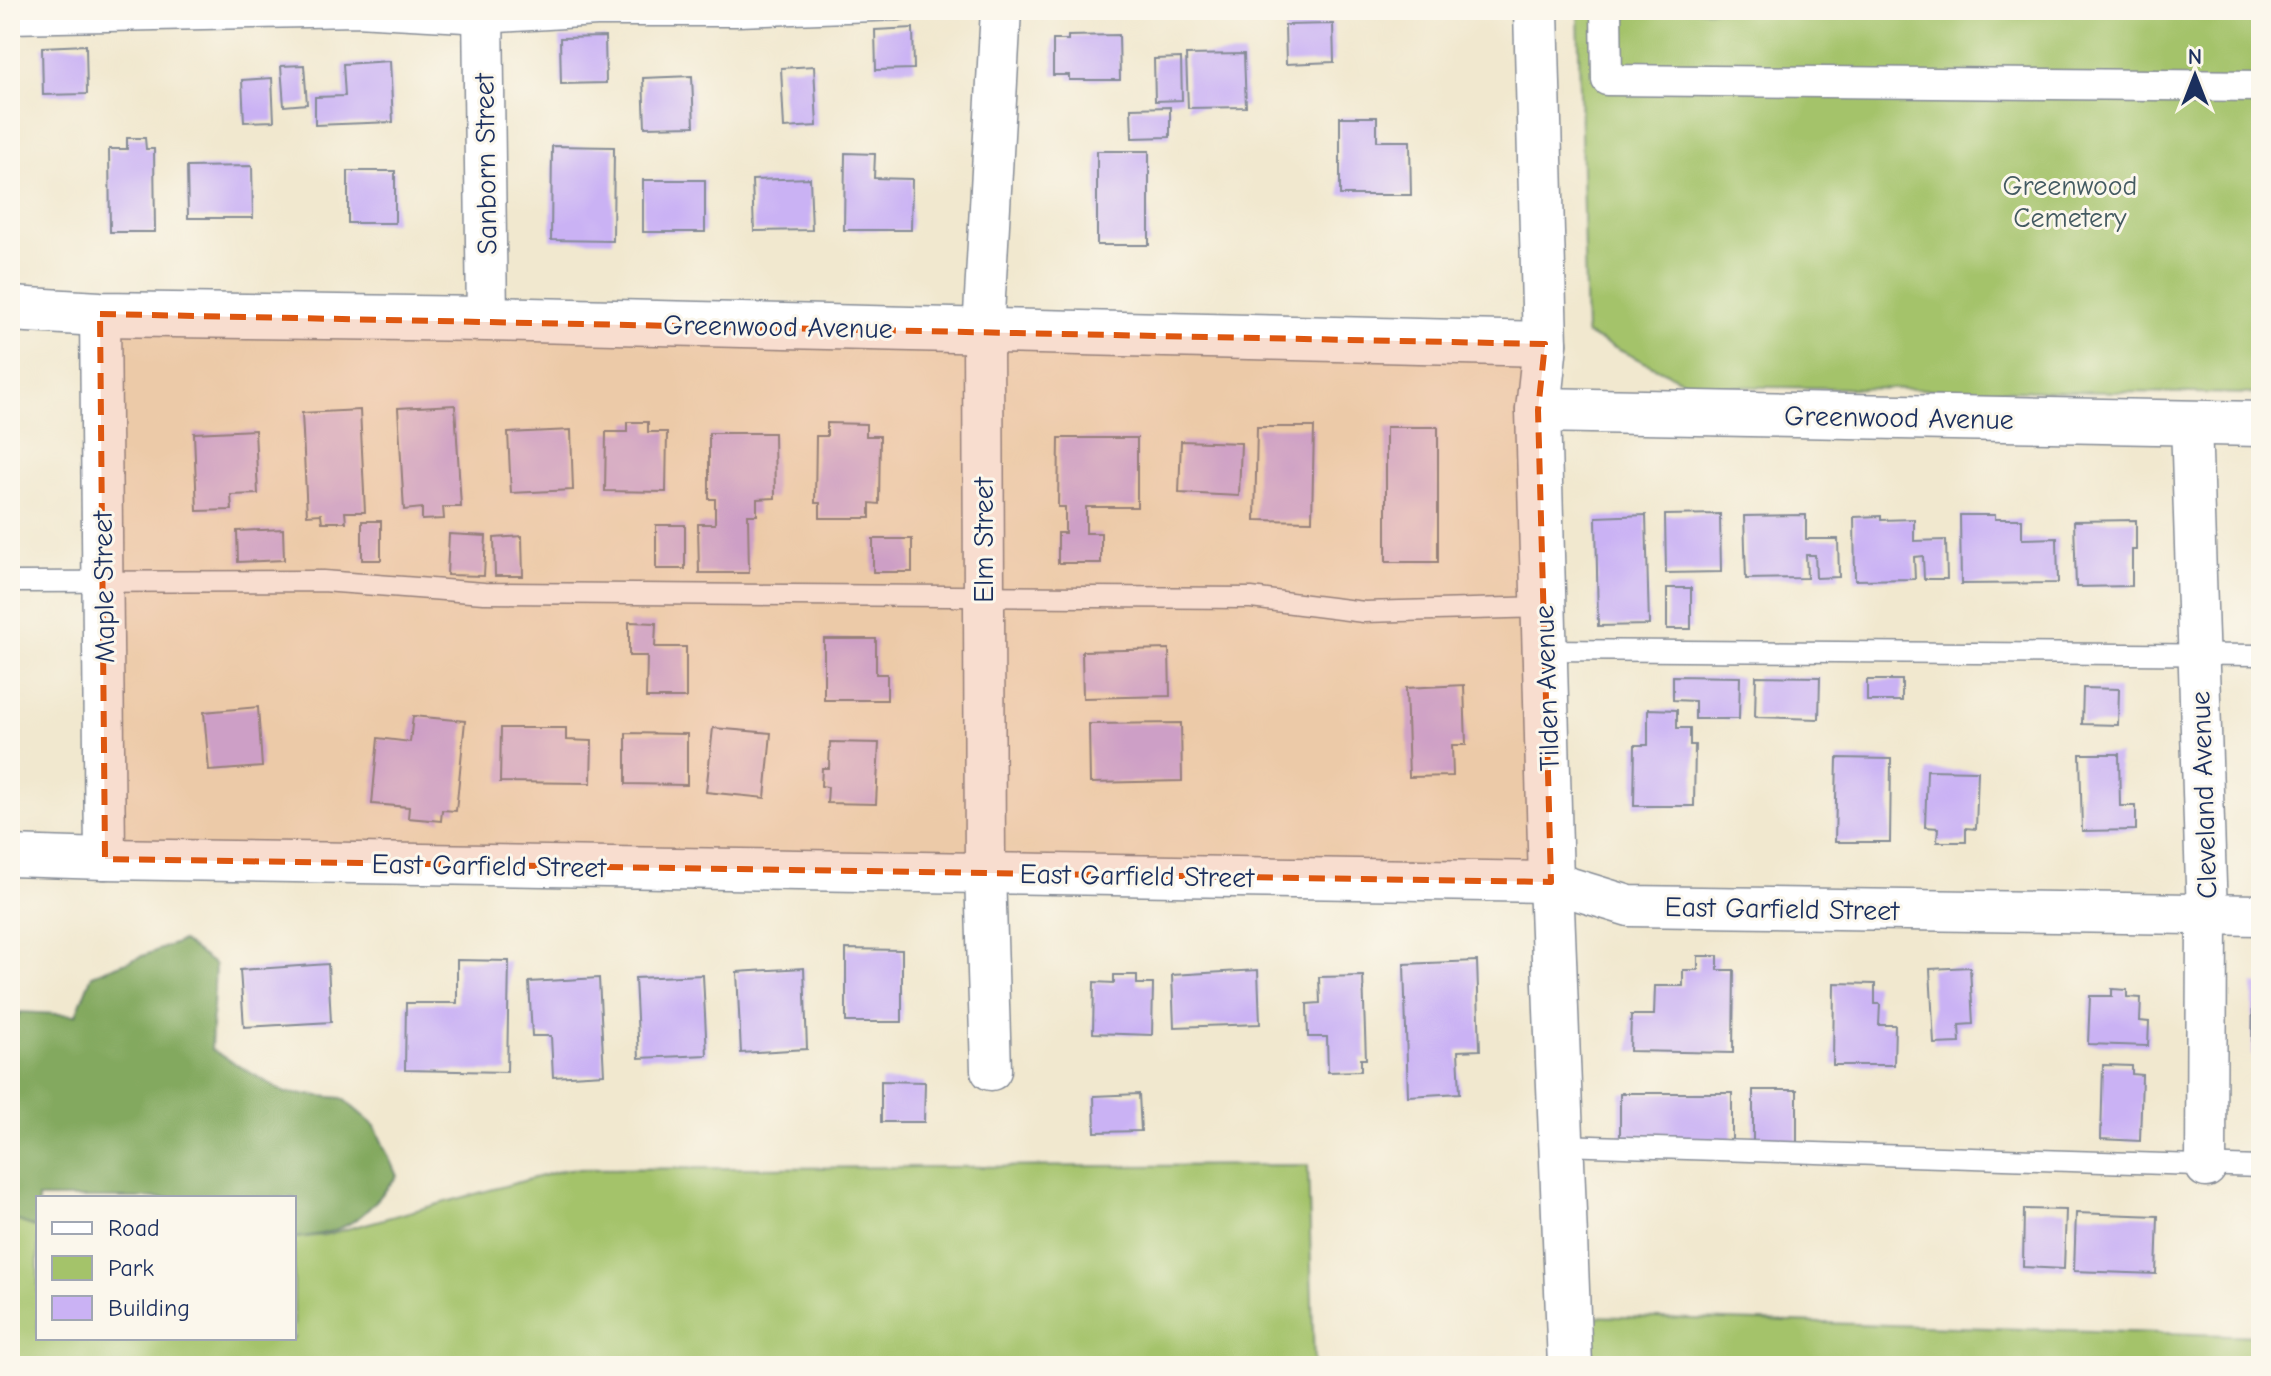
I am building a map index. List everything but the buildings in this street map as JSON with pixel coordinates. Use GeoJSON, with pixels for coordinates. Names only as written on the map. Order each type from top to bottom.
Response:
{"type":"FeatureCollection","features":[{"type":"Feature","properties":{"kind":"street","name":"Elm Street"},"geometry":{"type":"LineString","coordinates":[[991,1070],[985,872],[983,332],[1001,10]]}},
{"type":"Feature","properties":{"kind":"street","name":"Tilden Avenue"},"geometry":{"type":"LineString","coordinates":[[1536,10],[1545,344],[1538,410],[1544,650],[1570,1366]]}},
{"type":"Feature","properties":{"kind":"street"},"geometry":{"type":"LineString","coordinates":[[1606,10],[1607,80],[2261,86]]}},
{"type":"Feature","properties":{"kind":"street","name":"Sanborn Street"},"geometry":{"type":"LineString","coordinates":[[483,16],[487,319]]}},
{"type":"Feature","properties":{"kind":"street","name":"Greenwood Avenue"},"geometry":{"type":"LineString","coordinates":[[10,309],[100,314],[487,319],[1545,344]]}},
{"type":"Feature","properties":{"kind":"street","name":"Maple Street"},"geometry":{"type":"LineString","coordinates":[[100,314],[105,859]]}},
{"type":"Feature","properties":{"kind":"street","name":"Greenwood Avenue"},"geometry":{"type":"LineString","coordinates":[[1538,410],[2261,424]]}},
{"type":"Feature","properties":{"kind":"street","name":"Cleveland Avenue"},"geometry":{"type":"LineString","coordinates":[[2191,422],[2207,915],[2206,1167]]}},
{"type":"Feature","properties":{"kind":"street","name":"East Garfield Street"},"geometry":{"type":"LineString","coordinates":[[10,856],[1551,882],[1629,906],[2261,915]]}},
{"type":"Feature","properties":{"kind":"lane"},"geometry":{"type":"LineString","coordinates":[[10,23],[227,14],[738,16],[900,10]]}},
{"type":"Feature","properties":{"kind":"lane"},"geometry":{"type":"LineString","coordinates":[[10,582],[323,581],[484,593],[1251,598],[1364,612],[1543,607]]}},
{"type":"Feature","properties":{"kind":"lane"},"geometry":{"type":"LineString","coordinates":[[1544,650],[2261,655]]}},
{"type":"Feature","properties":{"kind":"lane"},"geometry":{"type":"LineString","coordinates":[[1561,1145],[2261,1167]]}},
{"type":"Feature","properties":{"kind":"highlighted area"},"geometry":{"type":"Polygon","coordinates":[[[100,314],[1545,344],[1538,410],[1551,882],[105,859],[100,314]]]}},
{"type":"Feature","properties":{"kind":"green space","name":"Greenwood Cemetery"},"geometry":{"type":"Polygon","coordinates":[[[1578,10],[2261,10],[2261,394],[1694,386],[1586,334],[1578,10]]]}},
{"type":"Feature","properties":{"kind":"green space"},"geometry":{"type":"Polygon","coordinates":[[[182,941],[215,965],[211,1049],[285,1093],[342,1098],[375,1126],[397,1176],[354,1221],[313,1236],[296,1238],[296,1196],[36,1196],[36,1227],[10,1218],[10,1035],[20,1012],[76,1015],[92,975],[182,941]]]}},
{"type":"Feature","properties":{"kind":"green space"},"geometry":{"type":"Polygon","coordinates":[[[1308,1165],[1314,1366],[10,1366],[10,1218],[36,1227],[36,1340],[296,1340],[296,1238],[325,1235],[567,1169],[1308,1165]]]}},
{"type":"Feature","properties":{"kind":"green space"},"geometry":{"type":"Polygon","coordinates":[[[1590,1316],[2261,1336],[2261,1366],[1594,1366],[1590,1316]]]}}]}
